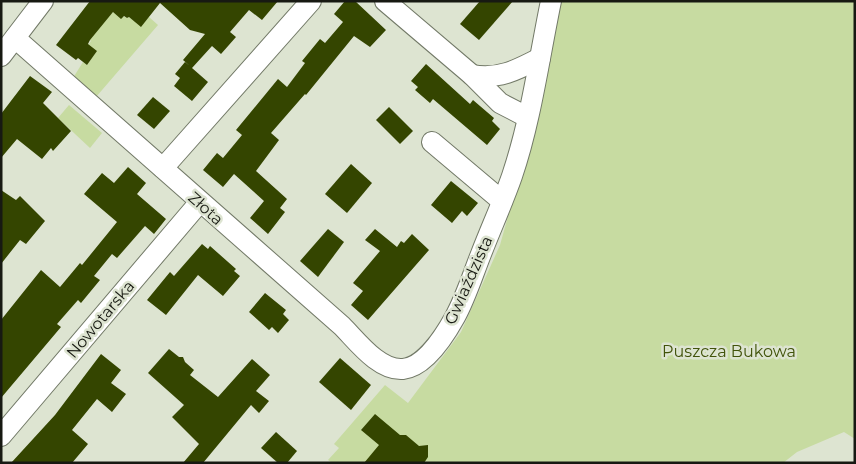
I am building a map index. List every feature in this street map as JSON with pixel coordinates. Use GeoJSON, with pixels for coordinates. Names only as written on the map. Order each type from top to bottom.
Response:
{"type":"FeatureCollection","features":[{"type":"Feature","properties":{"kind":"street"},"geometry":{"type":"LineString","coordinates":[[1,56],[43,1]]}},
{"type":"Feature","properties":{"kind":"street"},"geometry":{"type":"LineString","coordinates":[[162,168],[311,1]]}},
{"type":"Feature","properties":{"kind":"street","name":"Gwiaździsta"},"geometry":{"type":"LineString","coordinates":[[402,369],[422,360],[455,317],[502,201],[512,175],[527,117],[551,1]]}},
{"type":"Feature","properties":{"kind":"street"},"geometry":{"type":"LineString","coordinates":[[386,2],[472,75],[500,103],[527,117]]}},
{"type":"Feature","properties":{"kind":"street","name":"Złota"},"geometry":{"type":"LineString","coordinates":[[15,38],[199,203],[342,326],[373,357],[390,366],[402,369]]}},
{"type":"Feature","properties":{"kind":"street"},"geometry":{"type":"LineString","coordinates":[[472,75],[486,78],[514,72],[540,58]]}},
{"type":"Feature","properties":{"kind":"street"},"geometry":{"type":"LineString","coordinates":[[432,142],[502,201]]}},
{"type":"Feature","properties":{"kind":"street","name":"Nowotarska"},"geometry":{"type":"LineString","coordinates":[[1,436],[199,203]]}},
{"type":"Feature","properties":{"kind":"green space","name":"Puszcza Bukowa"},"geometry":{"type":"Polygon","coordinates":[[[562,1],[855,1],[855,439],[844,432],[797,452],[783,463],[332,463],[328,460],[339,448],[334,444],[385,385],[408,403],[461,332],[500,245],[524,159],[562,1]]]}},
{"type":"Feature","properties":{"kind":"green space"},"geometry":{"type":"Polygon","coordinates":[[[113,12],[127,18],[129,17],[141,26],[149,17],[158,25],[96,97],[73,78],[83,62],[87,65],[96,52],[88,45],[91,41],[88,39],[113,12]]]}},
{"type":"Feature","properties":{"kind":"green space"},"geometry":{"type":"Polygon","coordinates":[[[69,105],[102,133],[90,148],[58,118],[69,105]]]}},
{"type":"Feature","properties":{"kind":"building"},"geometry":{"type":"Polygon","coordinates":[[[90,1],[278,1],[262,20],[249,10],[230,32],[236,37],[221,54],[212,46],[192,68],[208,82],[192,101],[174,86],[180,78],[175,74],[185,62],[190,66],[183,60],[205,34],[190,30],[160,3],[141,27],[129,17],[124,16],[121,19],[113,12],[88,44],[97,51],[87,65],[78,58],[76,60],[56,45],[90,1]]]}},
{"type":"Feature","properties":{"kind":"building"},"geometry":{"type":"Polygon","coordinates":[[[345,1],[355,1],[386,30],[370,47],[354,36],[306,95],[271,133],[279,140],[256,171],[287,199],[280,208],[285,212],[268,234],[250,218],[264,201],[234,174],[223,187],[203,170],[217,153],[223,158],[242,135],[236,130],[278,79],[287,87],[305,63],[302,61],[320,39],[325,43],[343,22],[334,14],[345,1]]]}},
{"type":"Feature","properties":{"kind":"building"},"geometry":{"type":"Polygon","coordinates":[[[480,1],[513,1],[479,40],[460,24],[480,1]]]}},
{"type":"Feature","properties":{"kind":"building"},"geometry":{"type":"Polygon","coordinates":[[[426,64],[470,104],[473,100],[494,118],[492,121],[500,129],[487,145],[433,99],[430,103],[415,90],[418,87],[411,81],[426,64]]]}},
{"type":"Feature","properties":{"kind":"building"},"geometry":{"type":"Polygon","coordinates":[[[30,76],[52,92],[43,103],[71,131],[53,151],[51,148],[42,159],[17,139],[1,158],[1,114],[30,76]]]}},
{"type":"Feature","properties":{"kind":"building"},"geometry":{"type":"Polygon","coordinates":[[[153,97],[170,111],[154,129],[137,115],[153,97]]]}},
{"type":"Feature","properties":{"kind":"building"},"geometry":{"type":"Polygon","coordinates":[[[389,107],[413,131],[400,144],[376,120],[389,107]]]}},
{"type":"Feature","properties":{"kind":"building"},"geometry":{"type":"Polygon","coordinates":[[[351,164],[372,183],[347,213],[325,194],[351,164]]]}},
{"type":"Feature","properties":{"kind":"building"},"geometry":{"type":"Polygon","coordinates":[[[128,167],[146,183],[137,194],[166,219],[154,234],[145,226],[117,258],[112,254],[94,276],[100,280],[81,303],[78,300],[57,324],[61,327],[1,398],[1,320],[41,270],[60,287],[80,263],[82,265],[117,222],[84,194],[102,173],[114,183],[128,167]]]}},
{"type":"Feature","properties":{"kind":"building"},"geometry":{"type":"Polygon","coordinates":[[[451,181],[478,203],[467,216],[462,211],[452,223],[431,205],[451,181]]]}},
{"type":"Feature","properties":{"kind":"building"},"geometry":{"type":"Polygon","coordinates":[[[1,190],[16,200],[20,196],[45,221],[26,244],[20,240],[1,264],[1,190]]]}},
{"type":"Feature","properties":{"kind":"building"},"geometry":{"type":"Polygon","coordinates":[[[328,229],[344,242],[318,277],[300,261],[328,229]]]}},
{"type":"Feature","properties":{"kind":"building"},"geometry":{"type":"Polygon","coordinates":[[[375,229],[397,247],[401,241],[404,243],[412,234],[429,250],[368,320],[351,305],[363,291],[353,283],[380,251],[365,240],[375,229]]]}},
{"type":"Feature","properties":{"kind":"building"},"geometry":{"type":"Polygon","coordinates":[[[202,244],[208,249],[210,246],[236,269],[234,271],[240,276],[223,296],[198,275],[166,315],[147,300],[170,272],[174,276],[202,244]]]}},
{"type":"Feature","properties":{"kind":"building"},"geometry":{"type":"Polygon","coordinates":[[[265,293],[286,310],[283,314],[289,320],[278,333],[272,327],[269,330],[249,312],[265,293]]]}},
{"type":"Feature","properties":{"kind":"building"},"geometry":{"type":"Polygon","coordinates":[[[169,349],[179,357],[183,357],[185,362],[194,370],[190,375],[218,397],[252,359],[270,375],[256,391],[269,401],[259,413],[251,405],[203,463],[183,463],[199,444],[172,417],[184,405],[148,373],[169,349]]]}},
{"type":"Feature","properties":{"kind":"building"},"geometry":{"type":"Polygon","coordinates":[[[101,354],[121,370],[111,383],[126,394],[112,412],[97,399],[72,430],[88,444],[72,463],[11,463],[55,415],[101,354]]]}},
{"type":"Feature","properties":{"kind":"building"},"geometry":{"type":"Polygon","coordinates":[[[340,358],[371,385],[351,410],[319,382],[340,358]]]}},
{"type":"Feature","properties":{"kind":"building"},"geometry":{"type":"Polygon","coordinates":[[[375,414],[400,435],[406,435],[419,446],[428,445],[428,457],[424,463],[364,463],[379,445],[361,430],[375,414]]]}},
{"type":"Feature","properties":{"kind":"building"},"geometry":{"type":"Polygon","coordinates":[[[276,432],[297,451],[287,463],[278,463],[261,448],[276,432]]]}}]}
